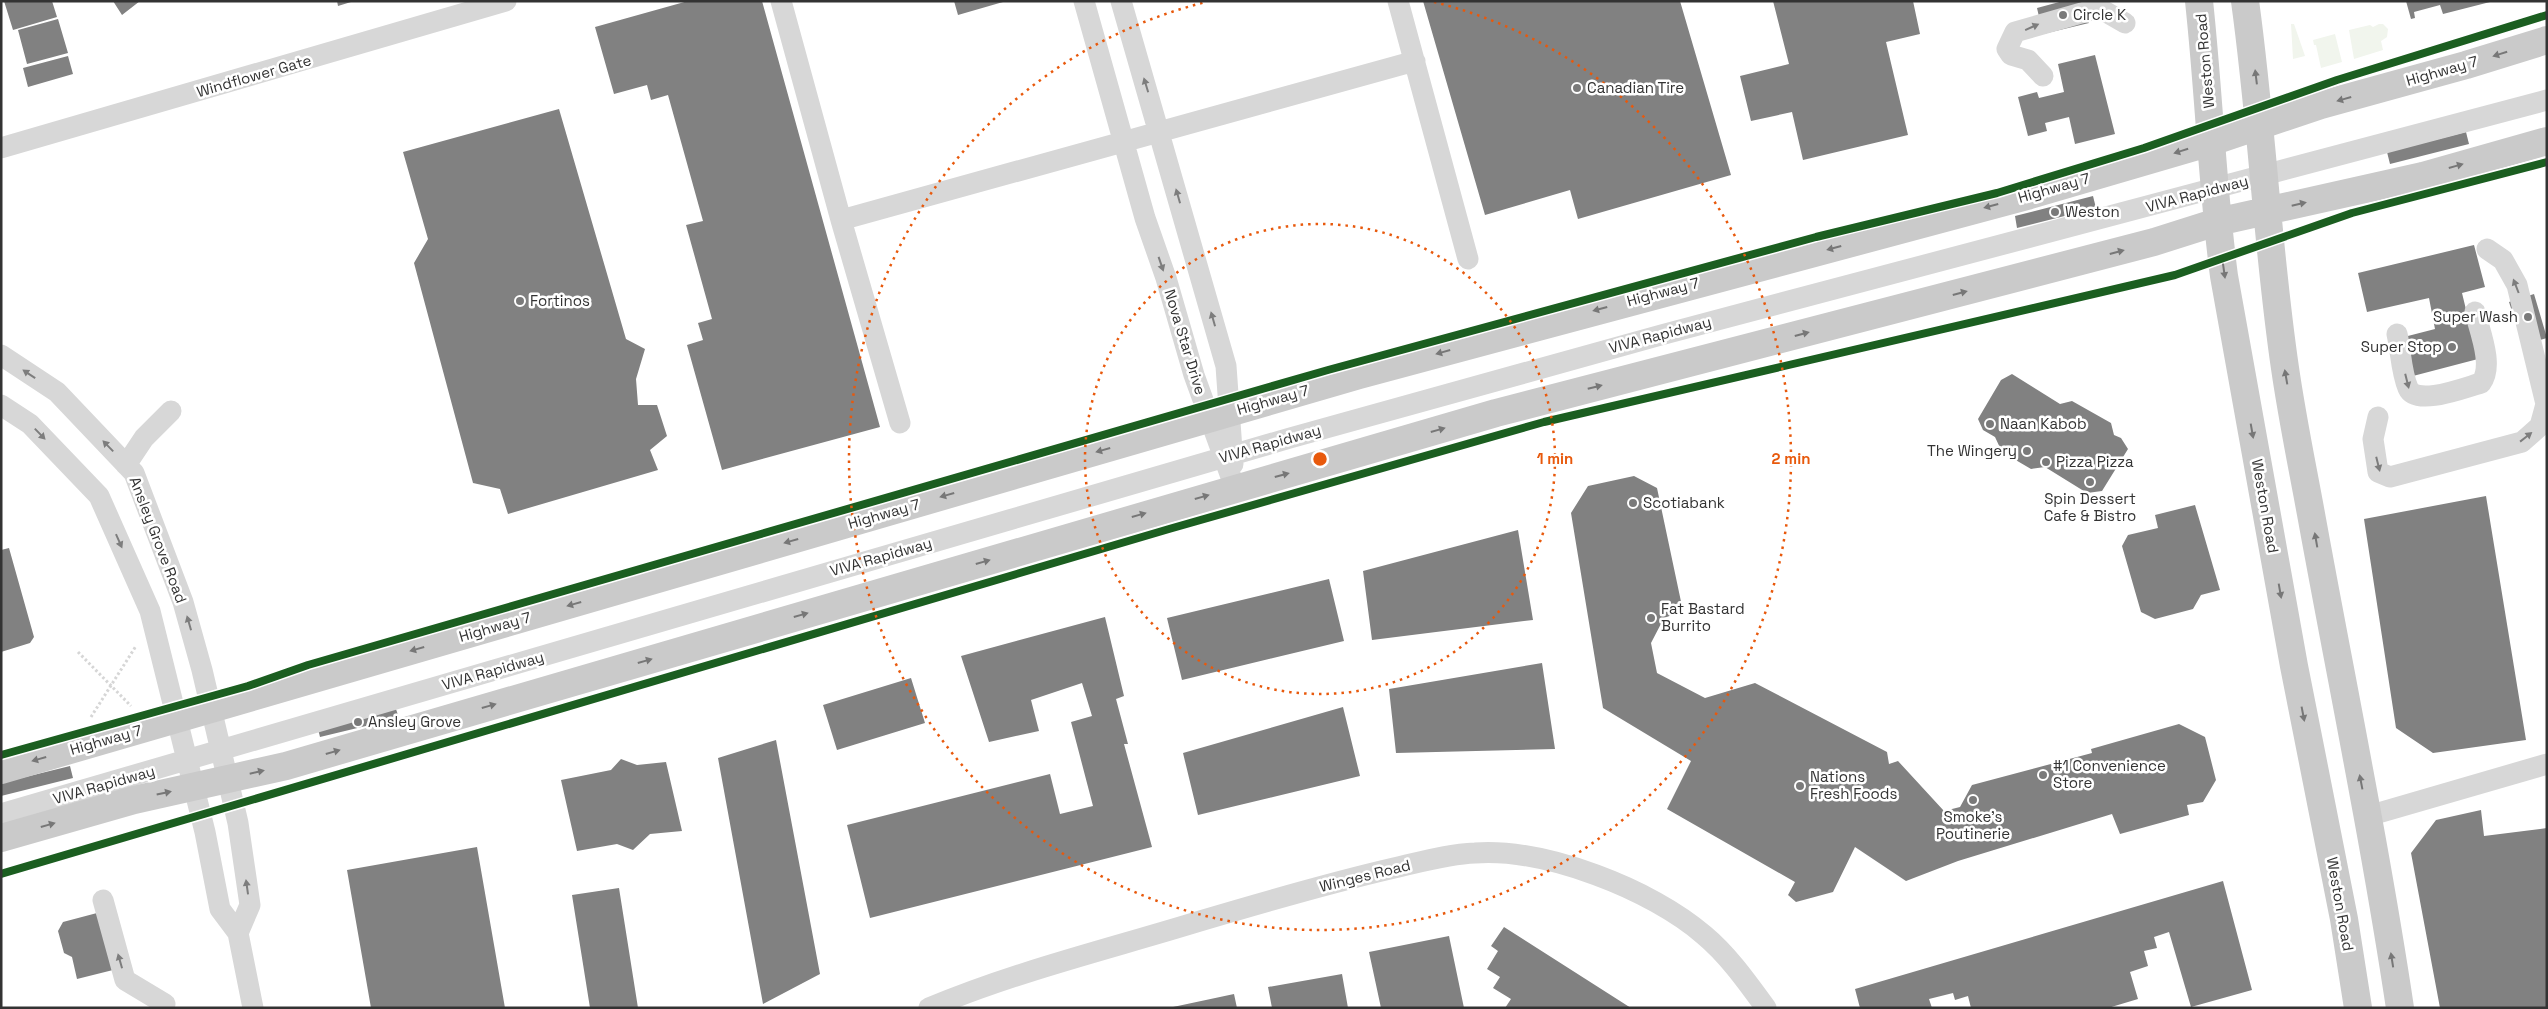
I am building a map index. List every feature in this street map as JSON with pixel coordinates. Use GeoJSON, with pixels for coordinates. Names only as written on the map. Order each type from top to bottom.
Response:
{"type":"FeatureCollection","features":[{"type":"Feature","properties":{"kind":"main road","name":"Weston Road"},"geometry":{"type":"LineString","coordinates":[[2199,1],[2209,94],[2217,222],[2226,286],[2294,666],[2344,919],[2358,1008]]}},
{"type":"Feature","properties":{"kind":"main road"},"geometry":{"type":"LineString","coordinates":[[2245,1],[2261,125],[2272,259],[2285,369],[2368,816],[2400,1008]]}},
{"type":"Feature","properties":{"kind":"main road","name":"Highway 7"},"geometry":{"type":"LineString","coordinates":[[1,770],[1220,415],[1485,340],[2027,196],[2547,40]]}},
{"type":"Feature","properties":{"kind":"main road"},"geometry":{"type":"LineString","coordinates":[[1,838],[134,800],[286,766],[1496,413],[2117,252],[2217,222],[2423,176],[2547,141]]}},
{"type":"Feature","properties":{"kind":"street","name":"Windflower Gate"},"geometry":{"type":"LineString","coordinates":[[1,148],[506,1]]}},
{"type":"Feature","properties":{"kind":"street"},"geometry":{"type":"LineString","coordinates":[[781,1],[841,220],[900,423]]}},
{"type":"Feature","properties":{"kind":"street","name":"Nova Star Drive"},"geometry":{"type":"LineString","coordinates":[[1084,1],[1145,218],[1166,278],[1194,375],[1220,415]]}},
{"type":"Feature","properties":{"kind":"street","name":"Nova Star Drive"},"geometry":{"type":"LineString","coordinates":[[1121,1],[1226,366],[1220,415],[1235,488]]}},
{"type":"Feature","properties":{"kind":"street"},"geometry":{"type":"LineString","coordinates":[[1398,1],[1468,259]]}},
{"type":"Feature","properties":{"kind":"street"},"geometry":{"type":"LineString","coordinates":[[2042,76],[2028,60],[2011,55],[2006,49],[2015,32],[2099,8],[2125,23]]}},
{"type":"Feature","properties":{"kind":"street"},"geometry":{"type":"LineString","coordinates":[[841,220],[1414,60]]}},
{"type":"Feature","properties":{"kind":"street","name":"VIVA Rapidway"},"geometry":{"type":"LineString","coordinates":[[1,814],[1228,456],[1670,332],[2547,100]]}},
{"type":"Feature","properties":{"kind":"street"},"geometry":{"type":"LineString","coordinates":[[2378,417],[2373,439],[2378,472],[2390,477],[2522,442],[2540,426],[2546,404],[2517,286],[2503,260],[2487,249]]}},
{"type":"Feature","properties":{"kind":"street"},"geometry":{"type":"LineString","coordinates":[[2397,334],[2408,389],[2415,396],[2425,398],[2481,383],[2486,376],[2486,363],[2475,312]]}},
{"type":"Feature","properties":{"kind":"street","name":"Ansley Grove Road"},"geometry":{"type":"LineString","coordinates":[[1,355],[57,392],[134,473],[183,602],[240,831],[250,905],[238,933]]}},
{"type":"Feature","properties":{"kind":"street"},"geometry":{"type":"LineString","coordinates":[[1,404],[30,424],[99,496],[150,611],[188,760],[220,908],[238,933],[253,1008]]}},
{"type":"Feature","properties":{"kind":"street"},"geometry":{"type":"LineString","coordinates":[[126,465],[144,438],[171,411]]}},
{"type":"Feature","properties":{"kind":"street"},"geometry":{"type":"LineString","coordinates":[[2368,816],[2547,764]]}},
{"type":"Feature","properties":{"kind":"street","name":"Winges Road"},"geometry":{"type":"LineString","coordinates":[[929,1008],[1010,977],[1256,905],[1367,874],[1439,858],[1474,853],[1530,856],[1568,866],[1615,882],[1679,915],[1705,936],[1726,957],[1766,1008]]}},
{"type":"Feature","properties":{"kind":"street"},"geometry":{"type":"LineString","coordinates":[[103,900],[125,980],[165,1004]]}},
{"type":"Feature","properties":{"kind":"path"},"geometry":{"type":"LineString","coordinates":[[91,717],[136,646]]}},
{"type":"Feature","properties":{"kind":"path"},"geometry":{"type":"LineString","coordinates":[[78,652],[131,706]]}},
{"type":"Feature","properties":{"kind":"shaded area"},"geometry":{"type":"Polygon","coordinates":[[[2291,24],[2294,24],[2305,56],[2293,59],[2291,24]]]}},
{"type":"Feature","properties":{"kind":"shaded area"},"geometry":{"type":"Polygon","coordinates":[[[2383,24],[2388,29],[2387,37],[2381,41],[2383,50],[2354,59],[2349,30],[2370,25],[2373,27],[2383,24]]]}},
{"type":"Feature","properties":{"kind":"shaded area"},"geometry":{"type":"Polygon","coordinates":[[[2335,34],[2342,62],[2321,68],[2316,45],[2314,45],[2313,40],[2335,34]]]}},
{"type":"Feature","properties":{"kind":"building"},"geometry":{"type":"Polygon","coordinates":[[[4,1],[52,1],[57,17],[13,30],[4,1]]]}},
{"type":"Feature","properties":{"kind":"building"},"geometry":{"type":"Polygon","coordinates":[[[113,1],[140,1],[122,15],[113,1]]]}},
{"type":"Feature","properties":{"kind":"building"},"geometry":{"type":"Polygon","coordinates":[[[337,1],[351,1],[351,2],[338,6],[337,1]]]}},
{"type":"Feature","properties":{"kind":"building"},"geometry":{"type":"Polygon","coordinates":[[[688,1],[762,1],[880,427],[722,470],[687,345],[703,340],[698,323],[712,319],[686,225],[703,221],[668,95],[651,100],[647,85],[614,94],[595,27],[688,1]]]}},
{"type":"Feature","properties":{"kind":"building"},"geometry":{"type":"Polygon","coordinates":[[[954,1],[1003,1],[1003,2],[958,15],[954,1]]]}},
{"type":"Feature","properties":{"kind":"building","name":"Canadian Tire"},"geometry":{"type":"Polygon","coordinates":[[[1423,1],[1680,1],[1731,175],[1578,219],[1570,190],[1485,215],[1423,1]]]}},
{"type":"Feature","properties":{"kind":"building"},"geometry":{"type":"Polygon","coordinates":[[[1773,1],[1913,1],[1920,34],[1886,42],[1908,135],[1803,160],[1792,112],[1751,121],[1740,76],[1789,64],[1773,1]]]}},
{"type":"Feature","properties":{"kind":"building","name":"Circle K"},"geometry":{"type":"Polygon","coordinates":[[[2063,1],[2084,1],[2089,23],[2043,34],[2037,8],[2063,1]]]}},
{"type":"Feature","properties":{"kind":"building"},"geometry":{"type":"Polygon","coordinates":[[[2406,1],[2490,2],[2443,14],[2440,5],[2414,12],[2415,18],[2411,19],[2406,1]]]}},
{"type":"Feature","properties":{"kind":"building"},"geometry":{"type":"Polygon","coordinates":[[[58,19],[68,53],[27,64],[18,30],[58,19]]]}},
{"type":"Feature","properties":{"kind":"building"},"geometry":{"type":"Polygon","coordinates":[[[2095,55],[2115,134],[2075,144],[2069,117],[2045,123],[2047,131],[2028,136],[2018,97],[2037,92],[2039,98],[2064,92],[2058,64],[2095,55]]]}},
{"type":"Feature","properties":{"kind":"building"},"geometry":{"type":"Polygon","coordinates":[[[68,56],[73,74],[28,87],[23,68],[68,56]]]}},
{"type":"Feature","properties":{"kind":"building","name":"Fortinos"},"geometry":{"type":"Polygon","coordinates":[[[559,109],[626,339],[645,349],[636,379],[638,405],[657,405],[667,436],[650,450],[658,470],[508,514],[500,489],[473,483],[414,263],[428,239],[403,152],[559,109]]]}},
{"type":"Feature","properties":{"kind":"building"},"geometry":{"type":"Polygon","coordinates":[[[2466,132],[2469,144],[2390,164],[2387,152],[2466,132]]]}},
{"type":"Feature","properties":{"kind":"building","name":"Weston"},"geometry":{"type":"Polygon","coordinates":[[[2093,196],[2096,208],[2017,228],[2015,216],[2093,196]]]}},
{"type":"Feature","properties":{"kind":"building"},"geometry":{"type":"Polygon","coordinates":[[[2474,245],[2485,287],[2462,293],[2478,359],[2413,376],[2404,337],[2435,329],[2429,298],[2367,312],[2358,273],[2474,245]]]}},
{"type":"Feature","properties":{"kind":"building","name":"Super Wash"},"geometry":{"type":"Polygon","coordinates":[[[2534,294],[2547,338],[2523,345],[2509,302],[2534,294]]]}},
{"type":"Feature","properties":{"kind":"building"},"geometry":{"type":"Polygon","coordinates":[[[2012,374],[2060,404],[2072,401],[2111,423],[2114,435],[2121,438],[2128,449],[2102,491],[2087,493],[2045,467],[2031,469],[2002,452],[1995,437],[1983,430],[1978,419],[2001,380],[2012,374]]]}},
{"type":"Feature","properties":{"kind":"building"},"geometry":{"type":"Polygon","coordinates":[[[1634,476],[1657,488],[1683,611],[1664,618],[1651,643],[1657,673],[1705,698],[1755,683],[1887,752],[1889,764],[1898,761],[1944,811],[1960,807],[1972,785],[2092,753],[2091,749],[2179,724],[2205,737],[2216,780],[2203,802],[2187,805],[2189,815],[2120,834],[2112,814],[1958,861],[1906,881],[1855,847],[1833,892],[1796,902],[1788,895],[1795,882],[1667,809],[1691,761],[1603,708],[1571,513],[1588,486],[1634,476]]]}},
{"type":"Feature","properties":{"kind":"building"},"geometry":{"type":"Polygon","coordinates":[[[2486,496],[2526,740],[2433,753],[2396,728],[2364,519],[2486,496]]]}},
{"type":"Feature","properties":{"kind":"building"},"geometry":{"type":"Polygon","coordinates":[[[2195,505],[2220,590],[2201,595],[2193,609],[2155,619],[2141,612],[2122,546],[2128,535],[2158,528],[2155,515],[2195,505]]]}},
{"type":"Feature","properties":{"kind":"building"},"geometry":{"type":"Polygon","coordinates":[[[1518,530],[1533,620],[1372,640],[1363,571],[1518,530]]]}},
{"type":"Feature","properties":{"kind":"building"},"geometry":{"type":"Polygon","coordinates":[[[9,548],[34,637],[30,643],[1,652],[1,550],[9,548]]]}},
{"type":"Feature","properties":{"kind":"building"},"geometry":{"type":"Polygon","coordinates":[[[1329,579],[1344,641],[1182,680],[1167,618],[1329,579]]]}},
{"type":"Feature","properties":{"kind":"building"},"geometry":{"type":"Polygon","coordinates":[[[1105,617],[1124,696],[1116,699],[1128,744],[1124,744],[1152,847],[870,918],[847,825],[1050,774],[1060,814],[1093,806],[1071,722],[1092,716],[1082,683],[1031,700],[1039,731],[989,742],[961,656],[1105,617]]]}},
{"type":"Feature","properties":{"kind":"building"},"geometry":{"type":"Polygon","coordinates":[[[1542,663],[1555,749],[1396,753],[1389,689],[1542,663]]]}},
{"type":"Feature","properties":{"kind":"building"},"geometry":{"type":"Polygon","coordinates":[[[911,678],[925,723],[837,750],[823,705],[911,678]]]}},
{"type":"Feature","properties":{"kind":"building","name":"Ansley Grove"},"geometry":{"type":"Polygon","coordinates":[[[395,706],[399,718],[320,737],[317,725],[395,706]]]}},
{"type":"Feature","properties":{"kind":"building"},"geometry":{"type":"Polygon","coordinates":[[[1343,707],[1360,776],[1198,815],[1183,753],[1343,707]]]}},
{"type":"Feature","properties":{"kind":"building"},"geometry":{"type":"Polygon","coordinates":[[[776,740],[820,974],[763,1004],[718,758],[776,740]]]}},
{"type":"Feature","properties":{"kind":"building"},"geometry":{"type":"Polygon","coordinates":[[[621,759],[637,765],[666,762],[682,831],[650,834],[633,850],[617,844],[577,851],[561,780],[611,770],[621,759]]]}},
{"type":"Feature","properties":{"kind":"building"},"geometry":{"type":"Polygon","coordinates":[[[70,766],[73,778],[1,796],[1,783],[70,766]]]}},
{"type":"Feature","properties":{"kind":"building"},"geometry":{"type":"Polygon","coordinates":[[[2481,810],[2484,836],[2547,828],[2547,1008],[2440,1008],[2411,853],[2436,820],[2481,810]]]}},
{"type":"Feature","properties":{"kind":"building"},"geometry":{"type":"Polygon","coordinates":[[[477,847],[505,1008],[371,1008],[347,870],[477,847]]]}},
{"type":"Feature","properties":{"kind":"building"},"geometry":{"type":"Polygon","coordinates":[[[2223,881],[2252,990],[2191,1007],[2169,932],[2154,937],[2157,948],[2144,951],[2148,966],[2130,972],[2138,999],[2108,1008],[1971,1008],[1968,996],[1955,1000],[1953,993],[1929,999],[1932,1008],[1860,1008],[1855,989],[2223,881]]]}},
{"type":"Feature","properties":{"kind":"building"},"geometry":{"type":"Polygon","coordinates":[[[619,888],[638,1008],[590,1008],[572,895],[619,888]]]}},
{"type":"Feature","properties":{"kind":"building"},"geometry":{"type":"Polygon","coordinates":[[[97,913],[117,969],[77,979],[72,957],[64,953],[58,931],[63,922],[97,913]]]}},
{"type":"Feature","properties":{"kind":"building"},"geometry":{"type":"Polygon","coordinates":[[[1504,927],[1631,1008],[1505,1008],[1511,999],[1493,988],[1500,977],[1487,969],[1498,951],[1491,946],[1504,927]]]}},
{"type":"Feature","properties":{"kind":"building"},"geometry":{"type":"Polygon","coordinates":[[[1449,936],[1464,1008],[1381,1008],[1369,952],[1449,936]]]}},
{"type":"Feature","properties":{"kind":"building"},"geometry":{"type":"Polygon","coordinates":[[[1342,974],[1348,1008],[1272,1008],[1268,987],[1342,974]]]}},
{"type":"Feature","properties":{"kind":"building"},"geometry":{"type":"Polygon","coordinates":[[[1234,994],[1237,1008],[1173,1008],[1173,1007],[1234,994]]]}},
{"type":"Feature","properties":{"kind":"cycle path"},"geometry":{"type":"LineString","coordinates":[[1,755],[248,686],[308,665],[1328,370],[1816,237],[1997,193],[2144,148],[2337,80],[2547,15]]}},
{"type":"Feature","properties":{"kind":"cycle path"},"geometry":{"type":"LineString","coordinates":[[1,874],[1169,529],[1544,422],[2175,275],[2352,213],[2547,162]]}},
{"type":"Feature","properties":{"kind":"place","name":"Circle K"},"geometry":{"type":"Point","coordinates":[2063,15]}},
{"type":"Feature","properties":{"kind":"place","name":"Canadian Tire"},"geometry":{"type":"Point","coordinates":[1577,88]}},
{"type":"Feature","properties":{"kind":"place","name":"Weston"},"geometry":{"type":"Point","coordinates":[2055,212]}},
{"type":"Feature","properties":{"kind":"place","name":"Fortinos"},"geometry":{"type":"Point","coordinates":[520,301]}},
{"type":"Feature","properties":{"kind":"place","name":"Super Wash"},"geometry":{"type":"Point","coordinates":[2528,317]}},
{"type":"Feature","properties":{"kind":"place","name":"Super Stop"},"geometry":{"type":"Point","coordinates":[2452,347]}},
{"type":"Feature","properties":{"kind":"place","name":"Naan Kabob"},"geometry":{"type":"Point","coordinates":[1990,424]}},
{"type":"Feature","properties":{"kind":"place","name":"The Wingery"},"geometry":{"type":"Point","coordinates":[2027,451]}},
{"type":"Feature","properties":{"kind":"place","name":"Pizza Pizza"},"geometry":{"type":"Point","coordinates":[2046,462]}},
{"type":"Feature","properties":{"kind":"place","name":"Spin Dessert Cafe & Bistro"},"geometry":{"type":"Point","coordinates":[2090,482]}},
{"type":"Feature","properties":{"kind":"place","name":"Scotiabank"},"geometry":{"type":"Point","coordinates":[1633,503]}},
{"type":"Feature","properties":{"kind":"place","name":"Fat Bastard Burrito"},"geometry":{"type":"Point","coordinates":[1651,618]}},
{"type":"Feature","properties":{"kind":"place","name":"Ansley Grove"},"geometry":{"type":"Point","coordinates":[358,722]}},
{"type":"Feature","properties":{"kind":"place","name":"#1 Convenience Store"},"geometry":{"type":"Point","coordinates":[2043,775]}},
{"type":"Feature","properties":{"kind":"place","name":"Nations Fresh Foods"},"geometry":{"type":"Point","coordinates":[1800,786]}},
{"type":"Feature","properties":{"kind":"place","name":"Smoke's Poutinerie"},"geometry":{"type":"Point","coordinates":[1973,800]}}]}
